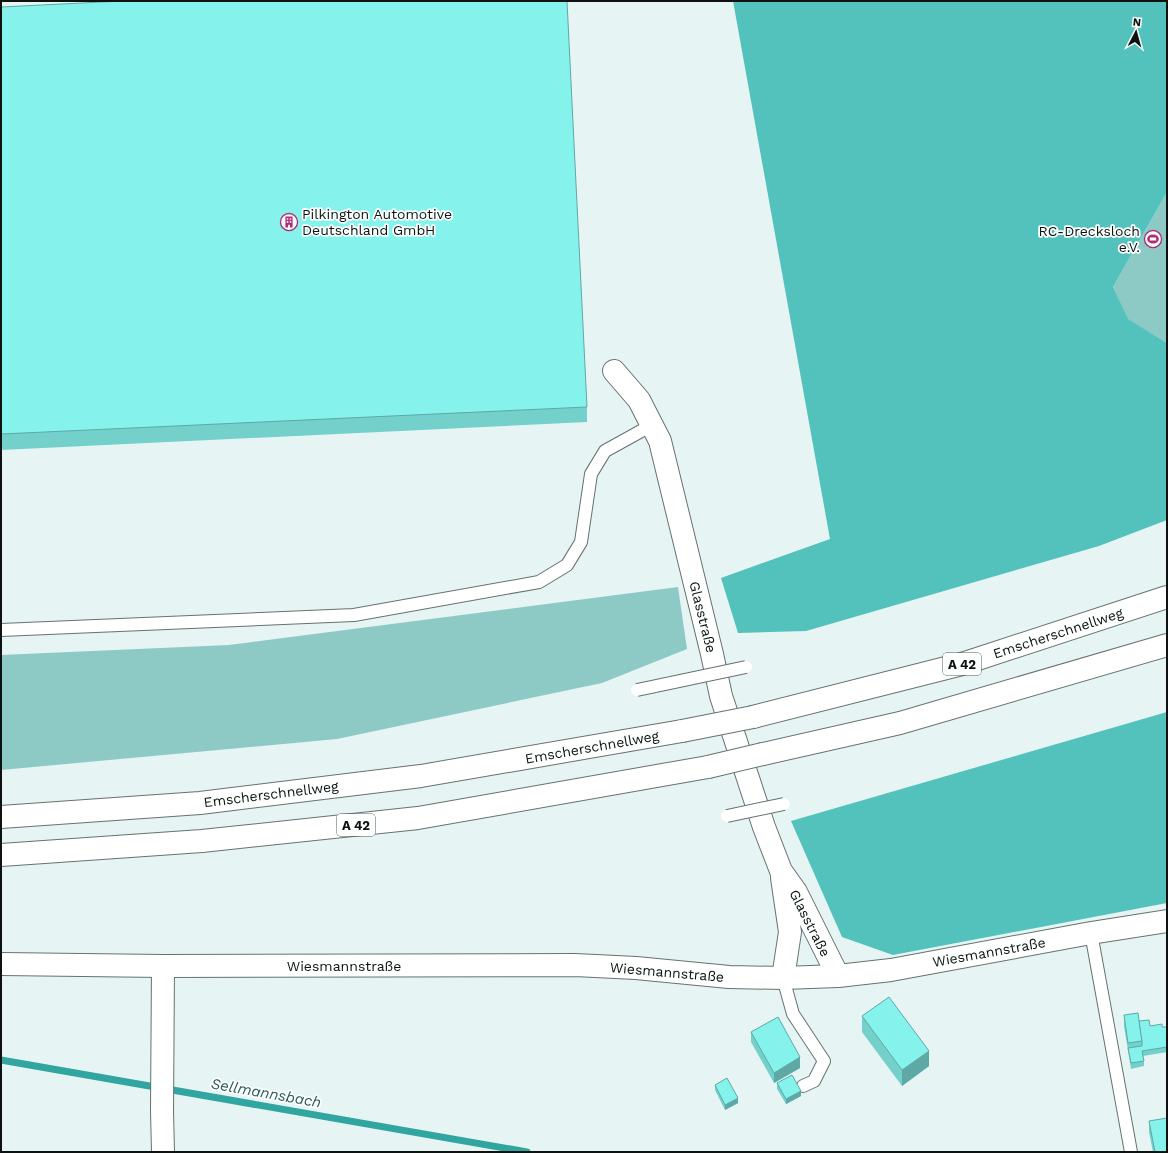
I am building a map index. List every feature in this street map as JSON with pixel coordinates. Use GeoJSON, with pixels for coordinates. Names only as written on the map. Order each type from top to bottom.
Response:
{"type":"FeatureCollection","features":[{"type":"Feature","properties":{"kind":"main road","name":"Glasstraße"},"geometry":{"type":"LineString","coordinates":[[614,371],[639,400],[660,442],[721,696],[764,827],[781,870],[796,892],[838,976]]}},
{"type":"Feature","properties":{"kind":"main road","name":"Emscherschnellweg"},"geometry":{"type":"LineString","coordinates":[[1,817],[200,803],[421,776],[682,731],[753,717],[962,664],[1167,597]]}},
{"type":"Feature","properties":{"kind":"main road","name":"A 42"},"geometry":{"type":"LineString","coordinates":[[1,855],[202,841],[418,818],[708,767],[900,723],[1167,645]]}},
{"type":"Feature","properties":{"kind":"main road","name":"Glasstraße"},"geometry":{"type":"LineString","coordinates":[[781,870],[790,932],[783,978]]}},
{"type":"Feature","properties":{"kind":"main road","name":"Wiesmannstraße"},"geometry":{"type":"LineString","coordinates":[[1,964],[163,966],[575,965],[636,968],[729,977],[783,978],[838,976],[891,970],[1091,933],[1167,922]]}},
{"type":"Feature","properties":{"kind":"main road"},"geometry":{"type":"LineString","coordinates":[[163,966],[163,1152]]}},
{"type":"Feature","properties":{"kind":"lane"},"geometry":{"type":"LineString","coordinates":[[1,630],[354,615],[539,582],[566,565],[581,542],[591,474],[605,451],[652,425]]}},
{"type":"Feature","properties":{"kind":"lane"},"geometry":{"type":"LineString","coordinates":[[638,690],[746,667]]}},
{"type":"Feature","properties":{"kind":"lane"},"geometry":{"type":"LineString","coordinates":[[727,816],[784,804]]}},
{"type":"Feature","properties":{"kind":"lane"},"geometry":{"type":"LineString","coordinates":[[1091,933],[1131,1152]]}},
{"type":"Feature","properties":{"kind":"lane"},"geometry":{"type":"LineString","coordinates":[[783,978],[793,1014],[824,1061],[814,1081],[803,1086]]}},
{"type":"Feature","properties":{"kind":"shaded area"},"geometry":{"type":"Polygon","coordinates":[[[733,1],[1167,1],[1167,192],[1113,287],[1128,319],[1167,343],[1167,520],[1099,546],[806,631],[738,633],[721,578],[830,539],[733,1]]]}},
{"type":"Feature","properties":{"kind":"shaded area","name":"RC-Drecksloch e.V."},"geometry":{"type":"Polygon","coordinates":[[[1167,192],[1167,343],[1127,319],[1113,287],[1167,192]]]}},
{"type":"Feature","properties":{"kind":"shaded area"},"geometry":{"type":"Polygon","coordinates":[[[678,587],[687,649],[602,683],[337,739],[1,770],[1,655],[229,645],[678,587]]]}},
{"type":"Feature","properties":{"kind":"shaded area"},"geometry":{"type":"Polygon","coordinates":[[[1167,712],[1167,903],[893,955],[842,937],[791,821],[1167,712]]]}},
{"type":"Feature","properties":{"kind":"building","name":"Pilkington Automotive Deutschland GmbH"},"geometry":{"type":"Polygon","coordinates":[[[122,1],[567,1],[587,407],[1,434],[1,7],[122,1]]]}},
{"type":"Feature","properties":{"kind":"building"},"geometry":{"type":"Polygon","coordinates":[[[889,997],[929,1051],[902,1070],[862,1016],[889,997]]]}},
{"type":"Feature","properties":{"kind":"building"},"geometry":{"type":"Polygon","coordinates":[[[1138,1013],[1142,1041],[1128,1043],[1124,1015],[1138,1013]]]}},
{"type":"Feature","properties":{"kind":"building"},"geometry":{"type":"Polygon","coordinates":[[[778,1017],[800,1057],[774,1073],[751,1032],[778,1017]]]}},
{"type":"Feature","properties":{"kind":"building"},"geometry":{"type":"Polygon","coordinates":[[[1149,1020],[1150,1026],[1162,1024],[1162,1027],[1167,1027],[1167,1047],[1142,1051],[1144,1061],[1131,1063],[1128,1048],[1142,1046],[1139,1021],[1149,1020]]]}},
{"type":"Feature","properties":{"kind":"building"},"geometry":{"type":"Polygon","coordinates":[[[792,1075],[801,1091],[786,1099],[777,1083],[792,1075]]]}},
{"type":"Feature","properties":{"kind":"building"},"geometry":{"type":"Polygon","coordinates":[[[727,1078],[738,1098],[725,1105],[715,1085],[727,1078]]]}},
{"type":"Feature","properties":{"kind":"building"},"geometry":{"type":"Polygon","coordinates":[[[1167,1118],[1167,1152],[1155,1152],[1149,1121],[1167,1118]]]}},
{"type":"Feature","properties":{"kind":"waterway","name":"Sellmannsbach"},"geometry":{"type":"LineString","coordinates":[[1,1060],[527,1152]]}},
{"type":"Feature","properties":{"kind":"place","name":"Pilkington Automotive Deutschland GmbH"},"geometry":{"type":"Point","coordinates":[289,222]}},
{"type":"Feature","properties":{"kind":"place","name":"RC-Drecksloch e.V."},"geometry":{"type":"Point","coordinates":[1153,239]}}]}
